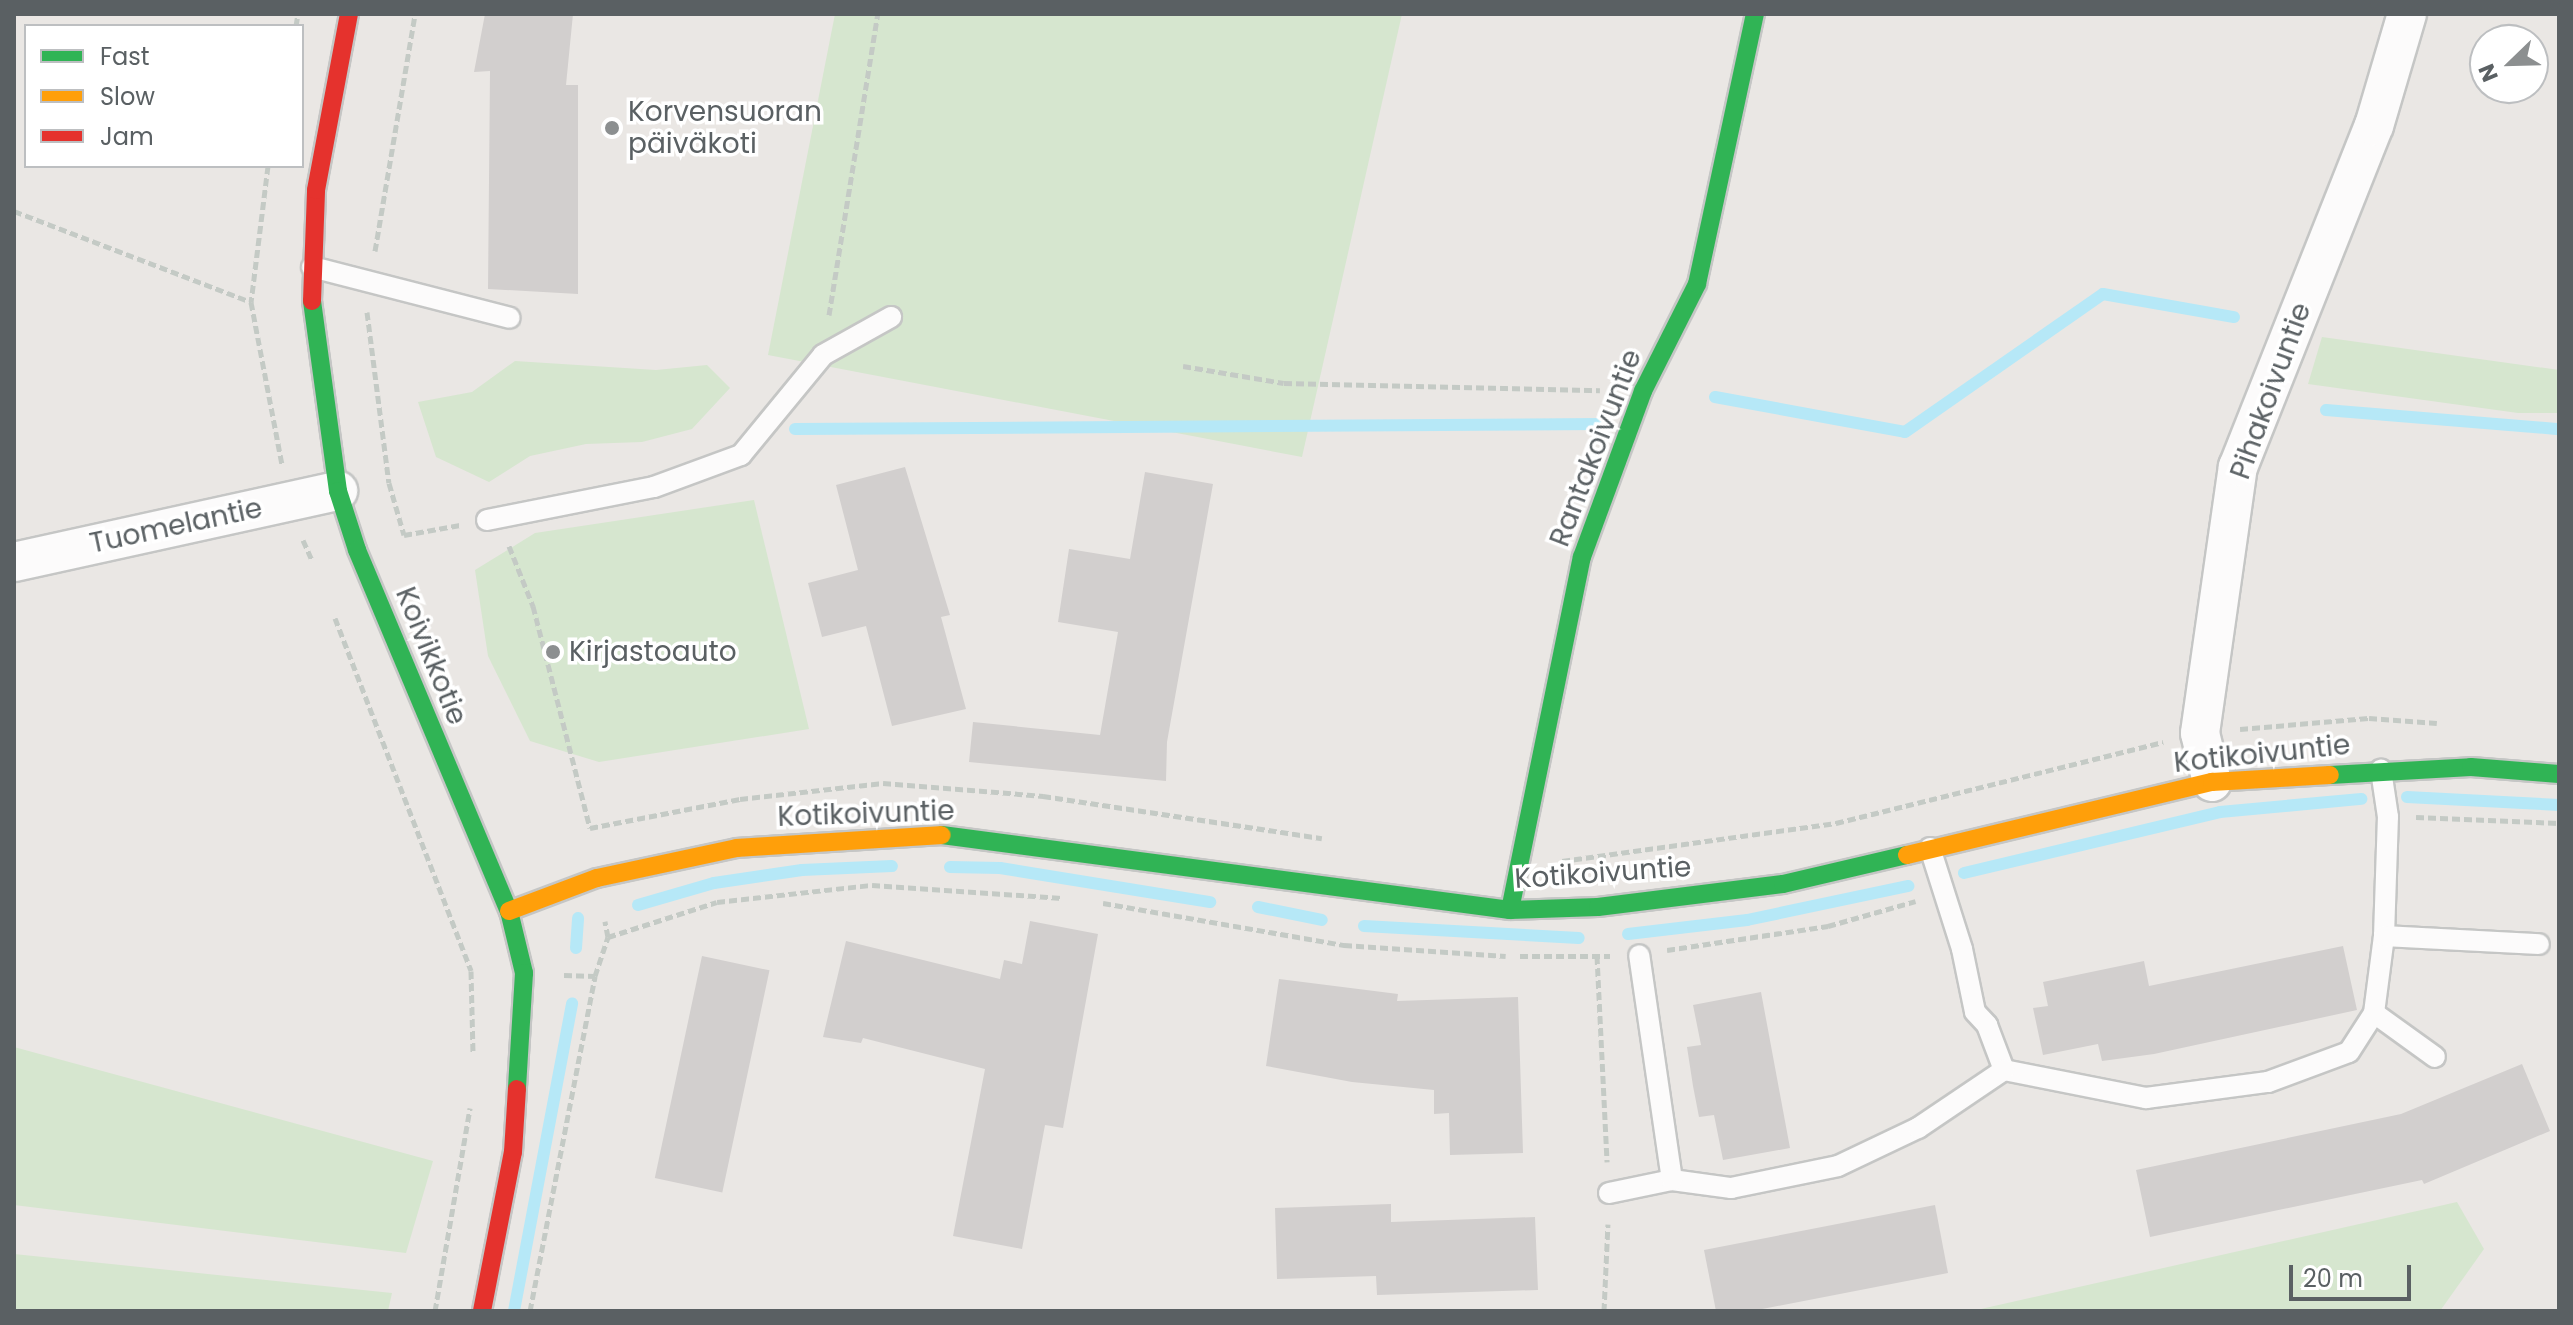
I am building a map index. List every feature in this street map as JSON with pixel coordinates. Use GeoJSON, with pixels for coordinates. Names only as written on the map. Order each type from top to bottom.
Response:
{"type":"FeatureCollection","features":[{"type":"Feature","properties":{"kind":"street","name":"Koivikkotie"},"geometry":{"type":"LineString","coordinates":[[349,14],[316,190],[312,267],[312,327],[338,491],[357,550],[509,911],[524,973],[513,1152],[482,1311]]}},
{"type":"Feature","properties":{"kind":"street","name":"Rantakoivuntie"},"geometry":{"type":"LineString","coordinates":[[1510,910],[1582,557],[1643,391],[1697,284],[1755,14]]}},
{"type":"Feature","properties":{"kind":"street","name":"Pihakoivuntie"},"geometry":{"type":"LineString","coordinates":[[2212,782],[2200,733],[2238,467],[2374,126],[2407,14]]}},
{"type":"Feature","properties":{"kind":"street","name":"Tuomelantie"},"geometry":{"type":"LineString","coordinates":[[14,562],[338,491]]}},
{"type":"Feature","properties":{"kind":"street","name":"Kotikoivuntie"},"geometry":{"type":"LineString","coordinates":[[509,911],[597,878],[737,848],[939,835],[1510,910],[1598,907],[1783,884],[2212,782],[2471,767],[2559,774]]}},
{"type":"Feature","properties":{"kind":"lane"},"geometry":{"type":"LineString","coordinates":[[312,267],[510,318]]}},
{"type":"Feature","properties":{"kind":"lane"},"geometry":{"type":"LineString","coordinates":[[487,520],[654,487],[741,455],[823,355],[891,317]]}},
{"type":"Feature","properties":{"kind":"lane"},"geometry":{"type":"LineString","coordinates":[[1609,1193],[1672,1180],[1731,1188],[1838,1166],[1918,1128],[2004,1070],[2146,1098],[2268,1082],[2349,1052],[2374,1013],[2384,936],[2388,817],[2381,770]]}},
{"type":"Feature","properties":{"kind":"lane"},"geometry":{"type":"LineString","coordinates":[[1930,848],[1962,949],[1975,1012],[1987,1025],[2004,1070]]}},
{"type":"Feature","properties":{"kind":"lane"},"geometry":{"type":"LineString","coordinates":[[2384,936],[2539,944]]}},
{"type":"Feature","properties":{"kind":"lane"},"geometry":{"type":"LineString","coordinates":[[1639,955],[1672,1180]]}},
{"type":"Feature","properties":{"kind":"lane"},"geometry":{"type":"LineString","coordinates":[[2374,1013],[2435,1057]]}},
{"type":"Feature","properties":{"kind":"path"},"geometry":{"type":"LineString","coordinates":[[415,14],[367,307],[389,483],[404,535],[487,520],[507,539],[533,606],[590,828],[608,937],[595,976],[530,1311]]}},
{"type":"Feature","properties":{"kind":"path"},"geometry":{"type":"LineString","coordinates":[[823,355],[878,14]]}},
{"type":"Feature","properties":{"kind":"path"},"geometry":{"type":"LineString","coordinates":[[268,168],[251,302],[289,501],[314,565]]}},
{"type":"Feature","properties":{"kind":"path"},"geometry":{"type":"LineString","coordinates":[[14,211],[251,302]]}},
{"type":"Feature","properties":{"kind":"path"},"geometry":{"type":"LineString","coordinates":[[1183,366],[1284,383],[1643,391]]}},
{"type":"Feature","properties":{"kind":"path"},"geometry":{"type":"LineString","coordinates":[[331,609],[471,971],[473,1057]]}},
{"type":"Feature","properties":{"kind":"path"},"geometry":{"type":"LineString","coordinates":[[1598,907],[1609,1193],[1604,1311]]}},
{"type":"Feature","properties":{"kind":"path"},"geometry":{"type":"LineString","coordinates":[[435,1311],[471,1101]]}},
{"type":"Feature","properties":{"kind":"green space"},"geometry":{"type":"Polygon","coordinates":[[[835,14],[1402,14],[1302,457],[768,355],[835,14]]]}},
{"type":"Feature","properties":{"kind":"green space"},"geometry":{"type":"Polygon","coordinates":[[[2322,337],[2559,370],[2559,413],[2518,413],[2308,384],[2322,337]]]}},
{"type":"Feature","properties":{"kind":"green space"},"geometry":{"type":"Polygon","coordinates":[[[515,361],[656,370],[707,365],[730,388],[692,429],[642,442],[586,444],[530,456],[489,482],[436,457],[418,402],[472,392],[515,361]]]}},
{"type":"Feature","properties":{"kind":"green space"},"geometry":{"type":"Polygon","coordinates":[[[754,500],[809,729],[599,762],[530,741],[488,656],[475,570],[535,533],[754,500]]]}},
{"type":"Feature","properties":{"kind":"green space"},"geometry":{"type":"Polygon","coordinates":[[[14,1047],[433,1161],[406,1253],[14,1205],[14,1047]]]}},
{"type":"Feature","properties":{"kind":"green space"},"geometry":{"type":"Polygon","coordinates":[[[2457,1202],[2484,1249],[2440,1311],[1972,1311],[2457,1202]]]}},
{"type":"Feature","properties":{"kind":"green space"},"geometry":{"type":"Polygon","coordinates":[[[14,1254],[392,1293],[388,1311],[14,1311],[14,1254]]]}},
{"type":"Feature","properties":{"kind":"building"},"geometry":{"type":"Polygon","coordinates":[[[485,14],[573,14],[566,85],[578,85],[578,294],[488,289],[490,71],[474,72],[485,14]]]}},
{"type":"Feature","properties":{"kind":"building"},"geometry":{"type":"Polygon","coordinates":[[[905,467],[950,615],[941,617],[966,709],[892,726],[866,626],[822,637],[808,583],[858,570],[836,485],[905,467]]]}},
{"type":"Feature","properties":{"kind":"building"},"geometry":{"type":"Polygon","coordinates":[[[1145,472],[1213,484],[1167,742],[1166,781],[969,762],[973,722],[1100,735],[1118,632],[1058,622],[1069,549],[1130,559],[1145,472]]]}},
{"type":"Feature","properties":{"kind":"building"},"geometry":{"type":"Polygon","coordinates":[[[1030,921],[1098,934],[1063,1128],[1045,1125],[1022,1249],[953,1236],[985,1069],[863,1038],[861,1043],[823,1037],[846,941],[1000,979],[1004,960],[1022,964],[1030,921]]]}},
{"type":"Feature","properties":{"kind":"building"},"geometry":{"type":"Polygon","coordinates":[[[2343,946],[2357,1010],[2154,1054],[2102,1061],[2098,1044],[2043,1055],[2033,1008],[2048,1006],[2043,982],[2144,961],[2149,986],[2343,946]]]}},
{"type":"Feature","properties":{"kind":"building"},"geometry":{"type":"Polygon","coordinates":[[[702,956],[769,970],[722,1192],[655,1178],[702,956]]]}},
{"type":"Feature","properties":{"kind":"building"},"geometry":{"type":"Polygon","coordinates":[[[1279,979],[1398,994],[1397,1001],[1518,997],[1523,1153],[1450,1155],[1449,1113],[1434,1114],[1434,1090],[1352,1082],[1266,1066],[1279,979]]]}},
{"type":"Feature","properties":{"kind":"building"},"geometry":{"type":"Polygon","coordinates":[[[1761,992],[1790,1148],[1723,1160],[1714,1115],[1699,1117],[1693,1086],[1687,1047],[1701,1045],[1693,1005],[1761,992]]]}},
{"type":"Feature","properties":{"kind":"building"},"geometry":{"type":"Polygon","coordinates":[[[2522,1064],[2550,1131],[2424,1184],[2422,1180],[2150,1237],[2136,1170],[2401,1114],[2522,1064]]]}},
{"type":"Feature","properties":{"kind":"building"},"geometry":{"type":"Polygon","coordinates":[[[1391,1204],[1391,1222],[1535,1217],[1538,1290],[1377,1295],[1376,1276],[1277,1279],[1275,1208],[1391,1204]]]}},
{"type":"Feature","properties":{"kind":"building"},"geometry":{"type":"Polygon","coordinates":[[[1935,1205],[1948,1273],[1752,1311],[1716,1311],[1704,1250],[1935,1205]]]}},
{"type":"Feature","properties":{"kind":"waterway"},"geometry":{"type":"LineString","coordinates":[[1715,397],[1905,432],[2103,294],[2234,317]]}},
{"type":"Feature","properties":{"kind":"waterway"},"geometry":{"type":"LineString","coordinates":[[2326,410],[2559,429]]}},
{"type":"Feature","properties":{"kind":"waterway"},"geometry":{"type":"LineString","coordinates":[[795,429],[1603,424]]}},
{"type":"Feature","properties":{"kind":"waterway"},"geometry":{"type":"LineString","coordinates":[[2407,797],[2559,805]]}},
{"type":"Feature","properties":{"kind":"waterway"},"geometry":{"type":"LineString","coordinates":[[1964,873],[2220,812],[2361,799]]}},
{"type":"Feature","properties":{"kind":"waterway"},"geometry":{"type":"LineString","coordinates":[[638,905],[714,883],[802,870],[892,866]]}},
{"type":"Feature","properties":{"kind":"waterway"},"geometry":{"type":"LineString","coordinates":[[950,867],[1000,868],[1210,902]]}},
{"type":"Feature","properties":{"kind":"waterway"},"geometry":{"type":"LineString","coordinates":[[1628,934],[1747,920],[1908,886]]}},
{"type":"Feature","properties":{"kind":"waterway"},"geometry":{"type":"LineString","coordinates":[[1258,907],[1322,920]]}},
{"type":"Feature","properties":{"kind":"waterway"},"geometry":{"type":"LineString","coordinates":[[576,948],[578,918]]}},
{"type":"Feature","properties":{"kind":"waterway"},"geometry":{"type":"LineString","coordinates":[[1364,926],[1579,938]]}},
{"type":"Feature","properties":{"kind":"waterway"},"geometry":{"type":"LineString","coordinates":[[514,1311],[572,1003]]}},
{"type":"Feature","properties":{"kind":"traffic: fast"},"geometry":{"type":"LineString","coordinates":[[1510,910],[1582,557],[1643,391],[1697,284],[1755,14]]}},
{"type":"Feature","properties":{"kind":"traffic: fast"},"geometry":{"type":"LineString","coordinates":[[312,301],[338,491],[357,550],[509,911],[524,973],[517,1089]]}},
{"type":"Feature","properties":{"kind":"traffic: fast"},"geometry":{"type":"LineString","coordinates":[[2330,775],[2471,767],[2559,774]]}},
{"type":"Feature","properties":{"kind":"traffic: fast"},"geometry":{"type":"LineString","coordinates":[[942,835],[1510,910],[1598,907],[1783,884],[1907,855]]}},
{"type":"Feature","properties":{"kind":"traffic: slow"},"geometry":{"type":"LineString","coordinates":[[1907,855],[2212,782],[2330,775]]}},
{"type":"Feature","properties":{"kind":"traffic: slow"},"geometry":{"type":"LineString","coordinates":[[509,911],[597,878],[737,848],[942,835]]}},
{"type":"Feature","properties":{"kind":"traffic: jam"},"geometry":{"type":"LineString","coordinates":[[312,301],[316,190],[349,14]]}},
{"type":"Feature","properties":{"kind":"traffic: jam"},"geometry":{"type":"LineString","coordinates":[[482,1311],[513,1152],[517,1089]]}},
{"type":"Feature","properties":{"kind":"place","name":"Korvensuoran päiväkoti"},"geometry":{"type":"Point","coordinates":[612,128]}},
{"type":"Feature","properties":{"kind":"place","name":"Kirjastoauto"},"geometry":{"type":"Point","coordinates":[553,652]}}]}
